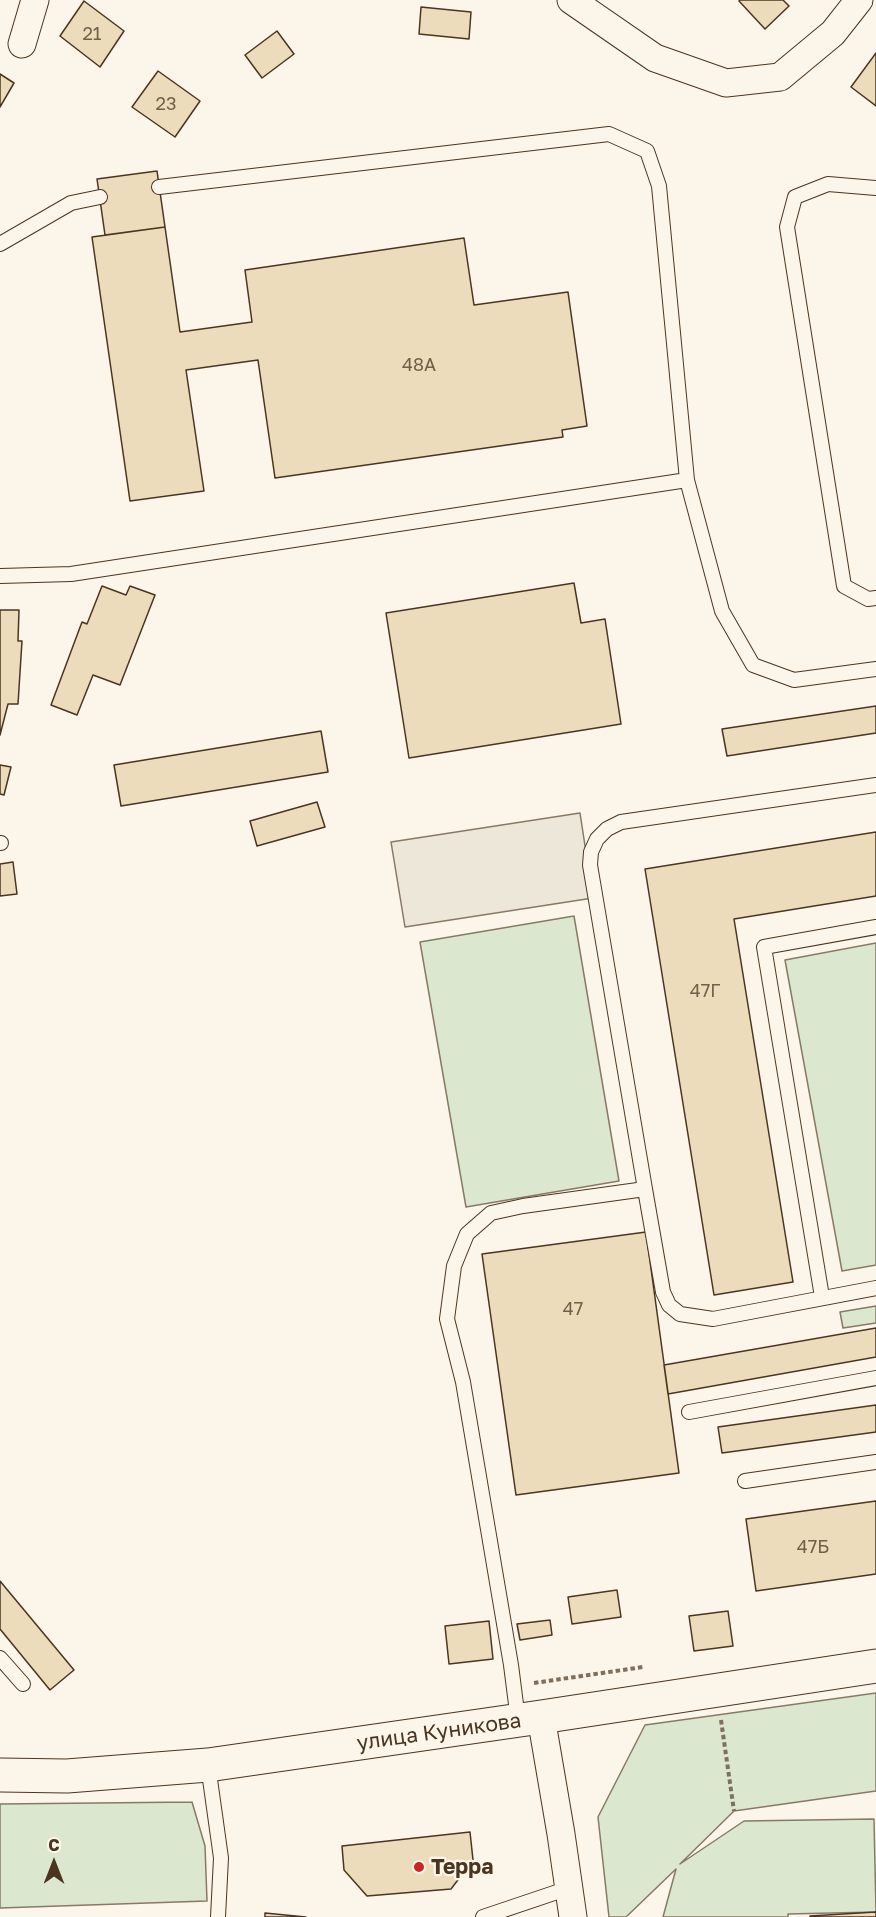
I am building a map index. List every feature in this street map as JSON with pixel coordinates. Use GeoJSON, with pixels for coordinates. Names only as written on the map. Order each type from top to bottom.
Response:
{"type":"FeatureCollection","features":[{"type":"Feature","properties":{"kind":"street"},"geometry":{"type":"LineString","coordinates":[[22,44],[35,0]]}},
{"type":"Feature","properties":{"kind":"street"},"geometry":{"type":"LineString","coordinates":[[571,0],[654,58],[726,83],[780,77],[833,33],[859,0]]}},
{"type":"Feature","properties":{"kind":"street","name":"улица Куникова"},"geometry":{"type":"LineString","coordinates":[[0,1775],[67,1776],[208,1765],[876,1666]]}},
{"type":"Feature","properties":{"kind":"street"},"geometry":{"type":"LineString","coordinates":[[529,1719],[569,1888],[573,1917]]}},
{"type":"Feature","properties":{"kind":"lane"},"geometry":{"type":"LineString","coordinates":[[159,187],[609,134],[647,151],[659,186],[687,480],[722,611],[753,665],[794,680],[876,669]]}},
{"type":"Feature","properties":{"kind":"lane"},"geometry":{"type":"LineString","coordinates":[[876,188],[828,184],[795,197],[787,227],[844,586],[868,599],[876,598]]}},
{"type":"Feature","properties":{"kind":"lane"},"geometry":{"type":"LineString","coordinates":[[0,244],[71,203],[100,197]]}},
{"type":"Feature","properties":{"kind":"lane"},"geometry":{"type":"LineString","coordinates":[[0,576],[71,574],[687,480]]}},
{"type":"Feature","properties":{"kind":"lane"},"geometry":{"type":"LineString","coordinates":[[876,785],[621,822],[607,829],[597,839],[591,852],[590,866],[663,1292],[669,1305],[680,1314],[713,1319],[876,1288]]}},
{"type":"Feature","properties":{"kind":"lane"},"geometry":{"type":"LineString","coordinates":[[822,1297],[764,946],[876,927]]}},
{"type":"Feature","properties":{"kind":"lane"},"geometry":{"type":"LineString","coordinates":[[529,1719],[509,1654],[463,1382],[447,1319],[454,1266],[467,1234],[491,1213],[523,1206],[645,1189]]}},
{"type":"Feature","properties":{"kind":"lane"},"geometry":{"type":"LineString","coordinates":[[689,1412],[876,1378]]}},
{"type":"Feature","properties":{"kind":"lane"},"geometry":{"type":"LineString","coordinates":[[745,1481],[876,1462]]}},
{"type":"Feature","properties":{"kind":"lane"},"geometry":{"type":"LineString","coordinates":[[0,1658],[22,1684]]}},
{"type":"Feature","properties":{"kind":"lane"},"geometry":{"type":"LineString","coordinates":[[208,1765],[222,1858],[219,1917]]}},
{"type":"Feature","properties":{"kind":"lane"},"geometry":{"type":"LineString","coordinates":[[483,1917],[569,1888]]}},
{"type":"Feature","properties":{"kind":"path"},"geometry":{"type":"LineString","coordinates":[[720,1713],[734,1811]]}},
{"type":"Feature","properties":{"kind":"green space"},"geometry":{"type":"Polygon","coordinates":[[[574,916],[619,1181],[466,1207],[420,942],[574,916]]]}},
{"type":"Feature","properties":{"kind":"green space"},"geometry":{"type":"Polygon","coordinates":[[[876,943],[876,1265],[842,1271],[785,960],[876,943]]]}},
{"type":"Feature","properties":{"kind":"green space"},"geometry":{"type":"Polygon","coordinates":[[[876,1306],[876,1323],[843,1328],[840,1312],[876,1306]]]}},
{"type":"Feature","properties":{"kind":"green space"},"geometry":{"type":"Polygon","coordinates":[[[876,1693],[876,1791],[734,1811],[680,1864],[744,1821],[874,1819],[876,1912],[788,1914],[788,1917],[663,1917],[676,1869],[626,1917],[609,1917],[598,1817],[645,1725],[876,1693]]]}},
{"type":"Feature","properties":{"kind":"green space"},"geometry":{"type":"Polygon","coordinates":[[[192,1802],[205,1846],[207,1901],[0,1908],[0,1804],[192,1802]]]}},
{"type":"Feature","properties":{"kind":"shaded area"},"geometry":{"type":"Polygon","coordinates":[[[580,813],[593,898],[405,927],[391,842],[580,813]]]}},
{"type":"Feature","properties":{"kind":"building"},"geometry":{"type":"Polygon","coordinates":[[[740,0],[783,0],[789,6],[765,29],[740,0]]]}},
{"type":"Feature","properties":{"kind":"building"},"geometry":{"type":"Polygon","coordinates":[[[84,1],[124,31],[100,67],[60,36],[84,1]]]}},
{"type":"Feature","properties":{"kind":"building"},"geometry":{"type":"Polygon","coordinates":[[[421,7],[471,12],[469,39],[419,34],[421,7]]]}},
{"type":"Feature","properties":{"kind":"building"},"geometry":{"type":"Polygon","coordinates":[[[277,31],[294,54],[262,78],[245,55],[277,31]]]}},
{"type":"Feature","properties":{"kind":"building"},"geometry":{"type":"Polygon","coordinates":[[[876,53],[876,106],[851,87],[876,53]]]}},
{"type":"Feature","properties":{"kind":"building"},"geometry":{"type":"Polygon","coordinates":[[[158,71],[200,101],[175,137],[132,107],[158,71]]]}},
{"type":"Feature","properties":{"kind":"building"},"geometry":{"type":"Polygon","coordinates":[[[0,74],[14,83],[0,107],[0,74]]]}},
{"type":"Feature","properties":{"kind":"building"},"geometry":{"type":"Polygon","coordinates":[[[157,171],[165,227],[105,235],[97,179],[157,171]]]}},
{"type":"Feature","properties":{"kind":"building"},"geometry":{"type":"Polygon","coordinates":[[[165,227],[180,332],[252,322],[245,270],[464,238],[474,305],[568,292],[587,426],[562,430],[563,437],[275,478],[258,360],[186,370],[204,491],[130,501],[92,237],[165,227]]]}},
{"type":"Feature","properties":{"kind":"building"},"geometry":{"type":"Polygon","coordinates":[[[574,583],[581,623],[605,619],[621,724],[409,758],[386,613],[574,583]]]}},
{"type":"Feature","properties":{"kind":"building"},"geometry":{"type":"Polygon","coordinates":[[[102,586],[126,595],[130,586],[155,595],[120,685],[93,675],[77,715],[51,705],[82,622],[87,624],[102,586]]]}},
{"type":"Feature","properties":{"kind":"building"},"geometry":{"type":"Polygon","coordinates":[[[0,610],[19,610],[18,641],[22,641],[18,704],[8,704],[0,735],[0,610]]]}},
{"type":"Feature","properties":{"kind":"building"},"geometry":{"type":"Polygon","coordinates":[[[876,706],[876,733],[727,756],[722,729],[876,706]]]}},
{"type":"Feature","properties":{"kind":"building"},"geometry":{"type":"Polygon","coordinates":[[[321,731],[328,772],[121,806],[114,765],[321,731]]]}},
{"type":"Feature","properties":{"kind":"building"},"geometry":{"type":"Polygon","coordinates":[[[0,765],[11,767],[4,795],[0,794],[0,765]]]}},
{"type":"Feature","properties":{"kind":"building"},"geometry":{"type":"Polygon","coordinates":[[[317,802],[325,827],[257,846],[250,821],[317,802]]]}},
{"type":"Feature","properties":{"kind":"building"},"geometry":{"type":"Polygon","coordinates":[[[876,832],[876,896],[734,919],[793,1282],[714,1295],[645,869],[876,832]]]}},
{"type":"Feature","properties":{"kind":"building"},"geometry":{"type":"Polygon","coordinates":[[[13,862],[17,894],[0,896],[0,864],[13,862]]]}},
{"type":"Feature","properties":{"kind":"building"},"geometry":{"type":"Polygon","coordinates":[[[646,1232],[679,1473],[516,1495],[482,1254],[646,1232]]]}},
{"type":"Feature","properties":{"kind":"building"},"geometry":{"type":"Polygon","coordinates":[[[876,1328],[876,1357],[668,1394],[664,1365],[876,1328]]]}},
{"type":"Feature","properties":{"kind":"building"},"geometry":{"type":"Polygon","coordinates":[[[876,1405],[876,1432],[722,1453],[718,1427],[876,1405]]]}},
{"type":"Feature","properties":{"kind":"building"},"geometry":{"type":"Polygon","coordinates":[[[876,1501],[876,1574],[756,1591],[746,1519],[876,1501]]]}},
{"type":"Feature","properties":{"kind":"building"},"geometry":{"type":"Polygon","coordinates":[[[0,1581],[74,1670],[50,1690],[0,1629],[0,1581]]]}},
{"type":"Feature","properties":{"kind":"building"},"geometry":{"type":"Polygon","coordinates":[[[617,1590],[621,1617],[572,1624],[568,1597],[617,1590]]]}},
{"type":"Feature","properties":{"kind":"building"},"geometry":{"type":"Polygon","coordinates":[[[728,1611],[733,1646],[694,1651],[689,1616],[728,1611]]]}},
{"type":"Feature","properties":{"kind":"building"},"geometry":{"type":"Polygon","coordinates":[[[550,1620],[552,1635],[520,1640],[517,1624],[550,1620]]]}},
{"type":"Feature","properties":{"kind":"building"},"geometry":{"type":"Polygon","coordinates":[[[489,1621],[493,1659],[449,1664],[445,1626],[489,1621]]]}},
{"type":"Feature","properties":{"kind":"building"},"geometry":{"type":"Polygon","coordinates":[[[470,1832],[473,1860],[451,1889],[367,1896],[344,1870],[342,1846],[470,1832]]]}},
{"type":"Feature","properties":{"kind":"building"},"geometry":{"type":"Polygon","coordinates":[[[876,1912],[876,1917],[810,1917],[810,1916],[876,1912]]]}},
{"type":"Feature","properties":{"kind":"building"},"geometry":{"type":"Polygon","coordinates":[[[265,1913],[306,1917],[265,1917],[265,1913]]]}},
{"type":"Feature","properties":{"kind":"place","name":"Терра"},"geometry":{"type":"Point","coordinates":[419,1867]}}]}
